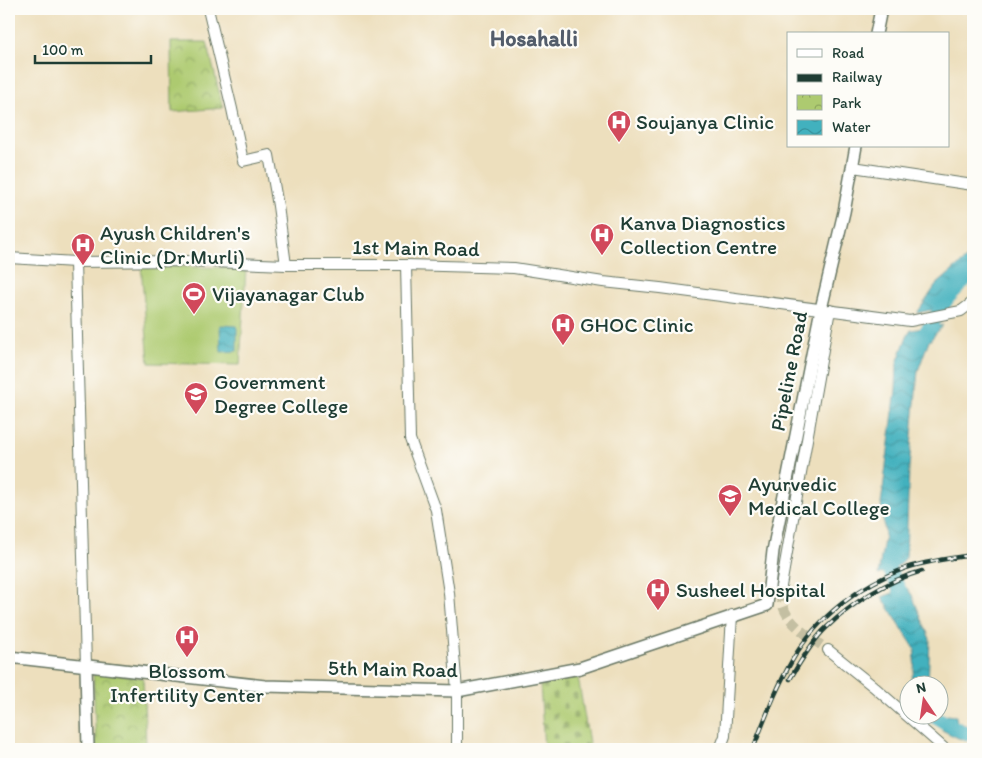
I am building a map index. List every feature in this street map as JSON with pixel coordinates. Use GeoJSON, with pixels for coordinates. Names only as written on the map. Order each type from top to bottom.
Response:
{"type":"FeatureCollection","features":[{"type":"Feature","properties":{"kind":"main road"},"geometry":{"type":"LineString","coordinates":[[876,32],[881,9]]}},
{"type":"Feature","properties":{"kind":"main road","name":"Pipeline Road"},"geometry":{"type":"LineString","coordinates":[[767,605],[773,551],[826,309],[856,148]]}},
{"type":"Feature","properties":{"kind":"main road","name":"5th Main Road"},"geometry":{"type":"LineString","coordinates":[[9,657],[265,686],[457,691],[580,668],[767,605]]}},
{"type":"Feature","properties":{"kind":"main road"},"geometry":{"type":"LineString","coordinates":[[86,666],[88,749]]}},
{"type":"Feature","properties":{"kind":"street"},"geometry":{"type":"LineString","coordinates":[[208,9],[243,161],[269,155],[286,265]]}},
{"type":"Feature","properties":{"kind":"street"},"geometry":{"type":"LineString","coordinates":[[853,167],[973,185]]}},
{"type":"Feature","properties":{"kind":"street","name":"1st Main Road"},"geometry":{"type":"LineString","coordinates":[[9,258],[75,262],[186,261],[286,265],[406,265],[514,268],[603,282],[910,321],[961,311],[973,302]]}},
{"type":"Feature","properties":{"kind":"street"},"geometry":{"type":"LineString","coordinates":[[75,262],[86,666]]}},
{"type":"Feature","properties":{"kind":"street"},"geometry":{"type":"LineString","coordinates":[[406,265],[410,439],[436,510],[449,593],[457,691],[457,749]]}},
{"type":"Feature","properties":{"kind":"street","name":"Pipeline Road"},"geometry":{"type":"LineString","coordinates":[[780,592],[826,309]]}},
{"type":"Feature","properties":{"kind":"street"},"geometry":{"type":"LineString","coordinates":[[720,749],[725,736],[732,616]]}},
{"type":"Feature","properties":{"kind":"street"},"geometry":{"type":"LineString","coordinates":[[828,650],[874,686],[945,749]]}},
{"type":"Feature","properties":{"kind":"green space"},"geometry":{"type":"Polygon","coordinates":[[[171,42],[207,42],[223,108],[172,112],[171,42]]]}},
{"type":"Feature","properties":{"kind":"green space","name":"Vijayanagar Club"},"geometry":{"type":"Polygon","coordinates":[[[141,266],[246,268],[240,365],[149,363],[141,266]]]}},
{"type":"Feature","properties":{"kind":"green space"},"geometry":{"type":"Polygon","coordinates":[[[93,671],[143,678],[146,745],[96,749],[93,671]]]}},
{"type":"Feature","properties":{"kind":"green space"},"geometry":{"type":"Polygon","coordinates":[[[578,677],[590,749],[544,749],[540,683],[578,677]]]}},
{"type":"Feature","properties":{"kind":"water"},"geometry":{"type":"Polygon","coordinates":[[[973,253],[973,279],[949,306],[917,313],[936,285],[973,253]]]}},
{"type":"Feature","properties":{"kind":"water"},"geometry":{"type":"Polygon","coordinates":[[[220,325],[237,326],[237,351],[221,352],[220,325]]]}},
{"type":"Feature","properties":{"kind":"water"},"geometry":{"type":"Polygon","coordinates":[[[943,325],[928,343],[918,371],[909,468],[906,557],[901,564],[878,575],[885,534],[881,504],[896,389],[897,363],[911,330],[943,325]]]}},
{"type":"Feature","properties":{"kind":"water"},"geometry":{"type":"Polygon","coordinates":[[[907,588],[912,595],[930,639],[928,676],[912,676],[915,649],[882,597],[907,588]]]}},
{"type":"Feature","properties":{"kind":"water"},"geometry":{"type":"Polygon","coordinates":[[[950,715],[956,716],[957,722],[973,728],[973,742],[958,738],[942,730],[943,726],[950,726],[950,715]]]}},
{"type":"Feature","properties":{"kind":"waterway"},"geometry":{"type":"LineString","coordinates":[[919,342],[948,298],[973,272]]}},
{"type":"Feature","properties":{"kind":"waterway"},"geometry":{"type":"LineString","coordinates":[[891,552],[889,569],[908,606]]}},
{"type":"Feature","properties":{"kind":"waterway"},"geometry":{"type":"LineString","coordinates":[[950,725],[961,731],[973,734]]}},
{"type":"Feature","properties":{"kind":"tunnel"},"geometry":{"type":"LineString","coordinates":[[780,592],[785,611],[790,619],[804,633],[828,650]]}},
{"type":"Feature","properties":{"kind":"railway"},"geometry":{"type":"LineString","coordinates":[[753,749],[776,692],[793,659],[814,629],[827,616],[857,593],[889,575],[923,563],[973,555]]}},
{"type":"Feature","properties":{"kind":"railway"},"geometry":{"type":"LineString","coordinates":[[790,679],[806,652],[836,619],[870,594],[895,581],[922,571]]}},
{"type":"Feature","properties":{"kind":"place","name":"Soujanya Clinic"},"geometry":{"type":"Point","coordinates":[619,143]}},
{"type":"Feature","properties":{"kind":"place","name":"Kanva Diagnostics Collection Centre"},"geometry":{"type":"Point","coordinates":[602,256]}},
{"type":"Feature","properties":{"kind":"place","name":"Ayush Children's Clinic (Dr.Murli)"},"geometry":{"type":"Point","coordinates":[83,266]}},
{"type":"Feature","properties":{"kind":"place","name":"Vijayanagar Club"},"geometry":{"type":"Point","coordinates":[194,315]}},
{"type":"Feature","properties":{"kind":"place","name":"GHOC Clinic"},"geometry":{"type":"Point","coordinates":[563,346]}},
{"type":"Feature","properties":{"kind":"place","name":"Government Degree College"},"geometry":{"type":"Point","coordinates":[196,415]}},
{"type":"Feature","properties":{"kind":"place","name":"Ayurvedic Medical College"},"geometry":{"type":"Point","coordinates":[730,517]}},
{"type":"Feature","properties":{"kind":"place","name":"Susheel Hospital"},"geometry":{"type":"Point","coordinates":[658,611]}},
{"type":"Feature","properties":{"kind":"place","name":"Blossom Infertility Center"},"geometry":{"type":"Point","coordinates":[187,658]}},
{"type":"Feature","properties":{"kind":"district","name":"Hosahalli"},"geometry":{"type":"Point","coordinates":[534,38]}}]}
